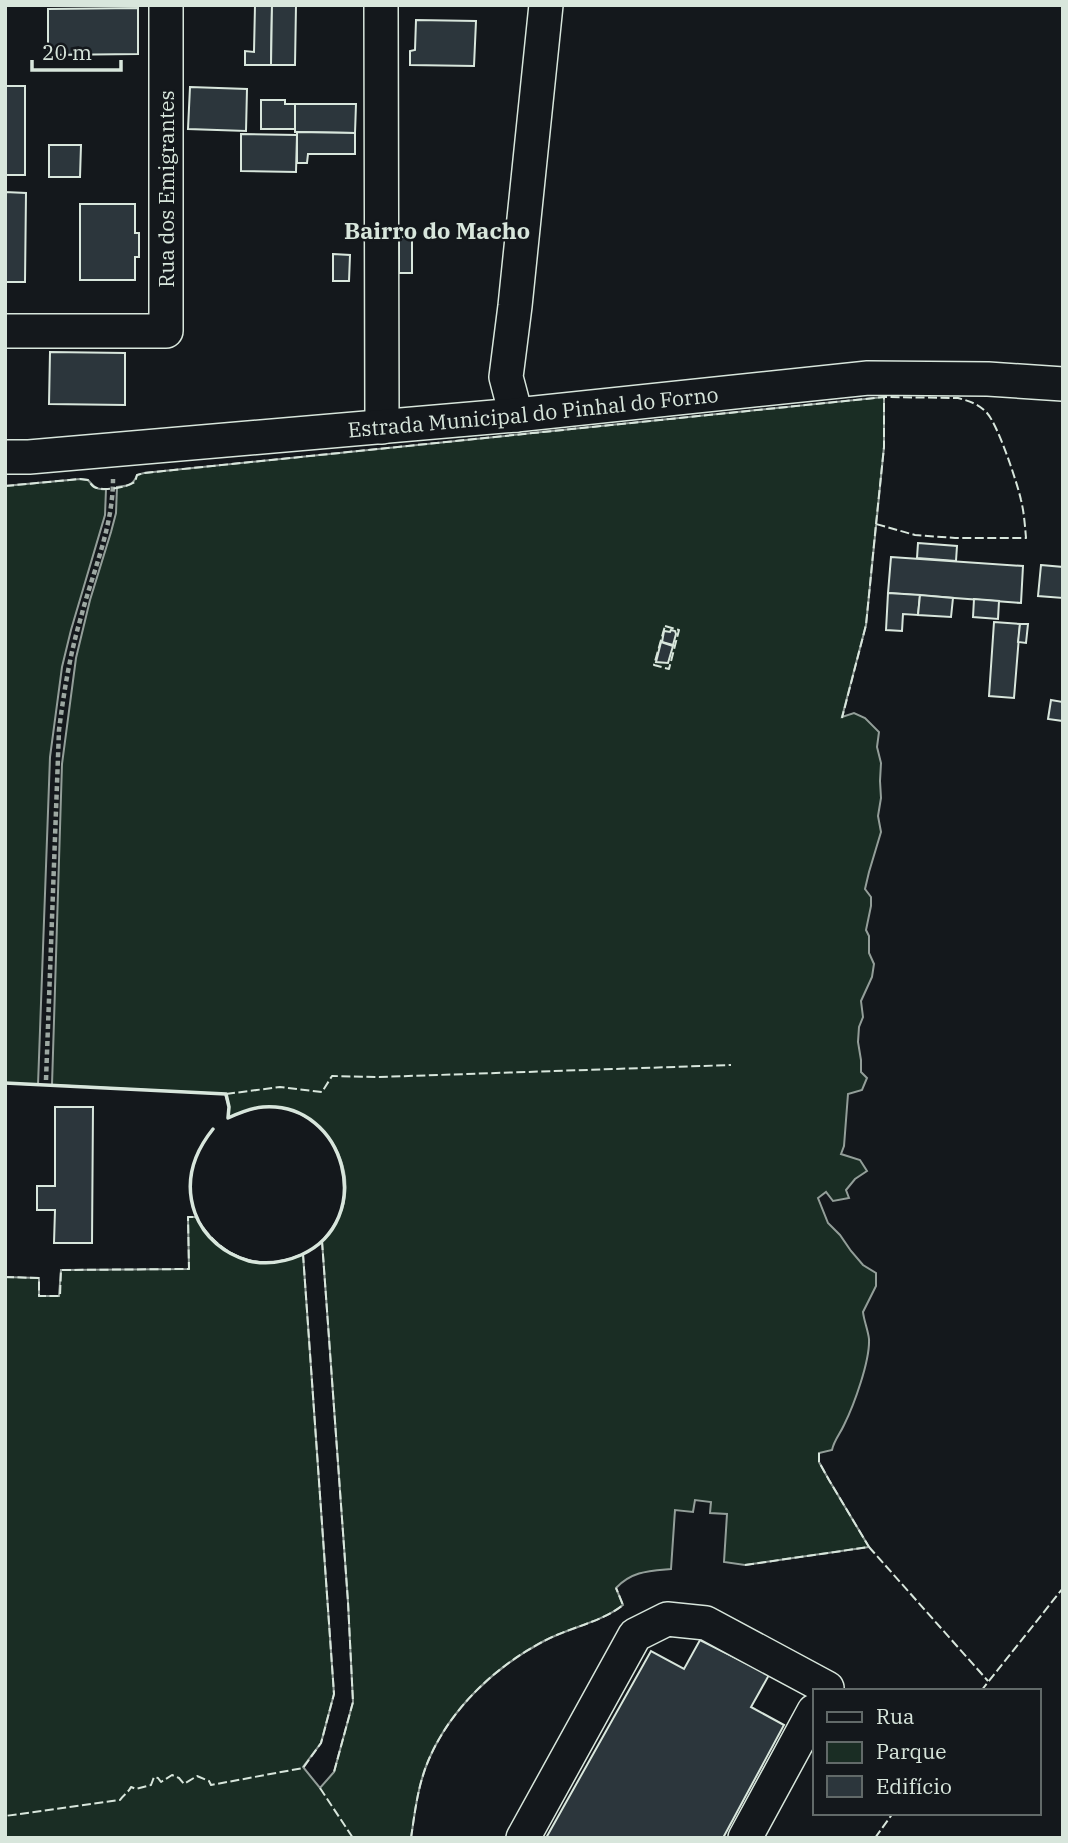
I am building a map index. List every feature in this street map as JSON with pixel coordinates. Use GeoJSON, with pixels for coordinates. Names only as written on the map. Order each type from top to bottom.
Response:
{"type":"FeatureCollection","features":[{"type":"Feature","properties":{"kind":"street","name":"Rua dos Emigrantes"},"geometry":{"type":"LineString","coordinates":[[5,331],[166,331],[166,5]]}},
{"type":"Feature","properties":{"kind":"street"},"geometry":{"type":"LineString","coordinates":[[381,5],[382,427]]}},
{"type":"Feature","properties":{"kind":"street"},"geometry":{"type":"LineString","coordinates":[[516,415],[506,377],[546,5]]}},
{"type":"Feature","properties":{"kind":"street","name":"Estrada Municipal do Pinhal do Forno"},"geometry":{"type":"LineString","coordinates":[[5,457],[516,415],[868,378],[988,379],[1063,384]]}},
{"type":"Feature","properties":{"kind":"street"},"geometry":{"type":"LineString","coordinates":[[523,1838],[635,1635],[667,1619],[706,1623],[826,1689]]}},
{"type":"Feature","properties":{"kind":"street"},"geometry":{"type":"LineString","coordinates":[[745,1838],[813,1713]]}},
{"type":"Feature","properties":{"kind":"path"},"geometry":{"type":"LineString","coordinates":[[46,1080],[58,730],[66,675],[110,521],[113,498],[112,450]]}},
{"type":"Feature","properties":{"kind":"green space"},"geometry":{"type":"Polygon","coordinates":[[[884,397],[884,447],[866,625],[842,717],[854,713],[865,718],[879,732],[877,747],[881,763],[878,816],[881,832],[865,889],[871,897],[866,930],[869,936],[869,953],[874,964],[872,977],[861,1001],[863,1017],[858,1042],[861,1072],[867,1078],[862,1090],[848,1094],[841,1154],[860,1160],[867,1171],[855,1179],[846,1190],[849,1198],[833,1201],[826,1192],[818,1198],[828,1223],[863,1265],[876,1273],[876,1286],[863,1312],[869,1348],[861,1383],[832,1450],[819,1453],[819,1462],[869,1547],[745,1565],[724,1562],[727,1514],[710,1513],[711,1502],[695,1500],[693,1512],[675,1510],[671,1569],[655,1570],[628,1578],[616,1588],[623,1605],[605,1616],[554,1636],[526,1651],[492,1676],[462,1706],[438,1740],[425,1768],[411,1838],[5,1838],[5,1277],[39,1278],[39,1296],[59,1296],[61,1270],[189,1269],[188,1217],[196,1217],[217,1242],[242,1258],[271,1262],[303,1254],[334,1694],[321,1743],[303,1767],[320,1788],[334,1772],[353,1702],[322,1241],[342,1209],[344,1171],[338,1154],[329,1138],[316,1124],[301,1114],[283,1108],[264,1107],[228,1118],[229,1107],[225,1094],[52,1085],[62,764],[76,658],[116,513],[117,487],[129,485],[137,475],[144,473],[884,397]]]}},
{"type":"Feature","properties":{"kind":"green space"},"geometry":{"type":"Polygon","coordinates":[[[88,480],[97,488],[106,489],[105,515],[62,667],[50,757],[38,1085],[5,1083],[5,486],[88,480]]]}},
{"type":"Feature","properties":{"kind":"building"},"geometry":{"type":"Polygon","coordinates":[[[255,5],[272,5],[271,65],[245,65],[245,51],[254,52],[255,5]]]}},
{"type":"Feature","properties":{"kind":"building"},"geometry":{"type":"Polygon","coordinates":[[[272,5],[296,5],[295,65],[271,65],[272,5]]]}},
{"type":"Feature","properties":{"kind":"building"},"geometry":{"type":"Polygon","coordinates":[[[138,8],[138,54],[48,55],[48,9],[138,8]]]}},
{"type":"Feature","properties":{"kind":"building"},"geometry":{"type":"Polygon","coordinates":[[[416,20],[476,21],[474,66],[410,65],[410,51],[415,50],[416,20]]]}},
{"type":"Feature","properties":{"kind":"building"},"geometry":{"type":"Polygon","coordinates":[[[5,86],[25,86],[25,175],[5,175],[5,86]]]}},
{"type":"Feature","properties":{"kind":"building"},"geometry":{"type":"Polygon","coordinates":[[[190,87],[247,89],[246,131],[188,129],[190,87]]]}},
{"type":"Feature","properties":{"kind":"building"},"geometry":{"type":"Polygon","coordinates":[[[261,100],[285,100],[285,104],[295,104],[295,129],[261,129],[261,100]]]}},
{"type":"Feature","properties":{"kind":"building"},"geometry":{"type":"Polygon","coordinates":[[[295,104],[356,104],[355,133],[295,132],[295,104]]]}},
{"type":"Feature","properties":{"kind":"building"},"geometry":{"type":"Polygon","coordinates":[[[297,132],[355,133],[355,154],[308,154],[307,163],[297,163],[297,132]]]}},
{"type":"Feature","properties":{"kind":"building"},"geometry":{"type":"Polygon","coordinates":[[[241,134],[297,135],[296,172],[241,171],[241,134]]]}},
{"type":"Feature","properties":{"kind":"building"},"geometry":{"type":"Polygon","coordinates":[[[49,145],[81,145],[80,177],[49,177],[49,145]]]}},
{"type":"Feature","properties":{"kind":"building"},"geometry":{"type":"Polygon","coordinates":[[[5,192],[26,193],[25,282],[5,282],[5,192]]]}},
{"type":"Feature","properties":{"kind":"building"},"geometry":{"type":"Polygon","coordinates":[[[80,204],[135,204],[135,233],[139,233],[139,257],[135,257],[135,280],[80,280],[80,204]]]}},
{"type":"Feature","properties":{"kind":"building"},"geometry":{"type":"Polygon","coordinates":[[[399,237],[412,237],[412,273],[399,273],[399,237]]]}},
{"type":"Feature","properties":{"kind":"building"},"geometry":{"type":"Polygon","coordinates":[[[333,254],[350,255],[349,281],[333,281],[333,254]]]}},
{"type":"Feature","properties":{"kind":"building"},"geometry":{"type":"Polygon","coordinates":[[[50,352],[125,353],[125,405],[49,404],[50,352]]]}},
{"type":"Feature","properties":{"kind":"building"},"geometry":{"type":"Polygon","coordinates":[[[918,543],[957,546],[956,561],[917,558],[918,543]]]}},
{"type":"Feature","properties":{"kind":"building"},"geometry":{"type":"Polygon","coordinates":[[[891,557],[1023,566],[1021,603],[888,593],[891,557]]]}},
{"type":"Feature","properties":{"kind":"building"},"geometry":{"type":"Polygon","coordinates":[[[1041,565],[1063,567],[1063,598],[1038,596],[1041,565]]]}},
{"type":"Feature","properties":{"kind":"building"},"geometry":{"type":"Polygon","coordinates":[[[888,593],[920,595],[918,615],[903,614],[902,631],[886,630],[888,593]]]}},
{"type":"Feature","properties":{"kind":"building"},"geometry":{"type":"Polygon","coordinates":[[[920,595],[953,598],[951,617],[918,615],[920,595]]]}},
{"type":"Feature","properties":{"kind":"building"},"geometry":{"type":"Polygon","coordinates":[[[974,599],[999,601],[998,619],[973,617],[974,599]]]}},
{"type":"Feature","properties":{"kind":"building"},"geometry":{"type":"Polygon","coordinates":[[[994,622],[1020,624],[1014,698],[989,696],[994,622]]]}},
{"type":"Feature","properties":{"kind":"building"},"geometry":{"type":"Polygon","coordinates":[[[1020,624],[1028,624],[1026,643],[1018,642],[1020,624]]]}},
{"type":"Feature","properties":{"kind":"building"},"geometry":{"type":"Polygon","coordinates":[[[671,630],[676,634],[673,645],[662,642],[664,631],[671,630]]]}},
{"type":"Feature","properties":{"kind":"building"},"geometry":{"type":"Polygon","coordinates":[[[661,642],[673,646],[668,663],[656,662],[661,642]]]}},
{"type":"Feature","properties":{"kind":"building"},"geometry":{"type":"Polygon","coordinates":[[[1051,700],[1063,702],[1063,721],[1048,719],[1051,700]]]}},
{"type":"Feature","properties":{"kind":"building"},"geometry":{"type":"Polygon","coordinates":[[[55,1107],[93,1107],[92,1243],[54,1243],[55,1210],[37,1210],[37,1186],[55,1186],[55,1107]]]}},
{"type":"Feature","properties":{"kind":"building"},"geometry":{"type":"Polygon","coordinates":[[[700,1640],[769,1675],[751,1707],[784,1725],[723,1838],[546,1838],[651,1651],[684,1669],[700,1640]]]}},
{"type":"Feature","properties":{"kind":"fence"},"geometry":{"type":"LineString","coordinates":[[5,486],[80,479],[88,480],[95,488],[111,489],[131,484],[135,482],[137,475],[144,473],[884,397],[958,398],[970,402],[987,413],[1002,441],[1021,500],[1026,538],[915,535],[876,524],[866,625],[842,718]]}},
{"type":"Feature","properties":{"kind":"fence"},"geometry":{"type":"LineString","coordinates":[[876,524],[884,447],[884,397]]}},
{"type":"Feature","properties":{"kind":"fence"},"geometry":{"type":"LineString","coordinates":[[665,626],[679,630],[669,669],[654,665],[665,626]]}},
{"type":"Feature","properties":{"kind":"fence"},"geometry":{"type":"LineString","coordinates":[[226,1094],[280,1087],[322,1092],[332,1076],[379,1077],[731,1065]]}},
{"type":"Feature","properties":{"kind":"fence"},"geometry":{"type":"LineString","coordinates":[[5,1277],[39,1278],[39,1296],[60,1296],[61,1270],[189,1269],[188,1217],[196,1217],[217,1242],[242,1258],[271,1262],[303,1254],[334,1694],[321,1743],[303,1768],[211,1785],[209,1781],[197,1776],[184,1784],[172,1775],[161,1782],[154,1777],[151,1785],[136,1789],[131,1787],[120,1800],[5,1816]]}},
{"type":"Feature","properties":{"kind":"fence"},"geometry":{"type":"LineString","coordinates":[[322,1241],[353,1702],[334,1772]]}},
{"type":"Feature","properties":{"kind":"fence"},"geometry":{"type":"LineString","coordinates":[[819,1453],[819,1462],[869,1547]]}},
{"type":"Feature","properties":{"kind":"fence"},"geometry":{"type":"LineString","coordinates":[[745,1565],[869,1547],[988,1681]]}},
{"type":"Feature","properties":{"kind":"fence"},"geometry":{"type":"LineString","coordinates":[[411,1838],[425,1768],[438,1740],[462,1706],[492,1676],[526,1651],[554,1636],[605,1616],[623,1605],[616,1588]]}},
{"type":"Feature","properties":{"kind":"fence"},"geometry":{"type":"LineString","coordinates":[[983,1689],[1063,1588]]}},
{"type":"Feature","properties":{"kind":"fence"},"geometry":{"type":"LineString","coordinates":[[320,1788],[353,1838]]}},
{"type":"Feature","properties":{"kind":"fence"},"geometry":{"type":"LineString","coordinates":[[875,1838],[892,1815]]}},
{"type":"Feature","properties":{"kind":"wall"},"geometry":{"type":"LineString","coordinates":[[5,1083],[226,1094],[228,1118],[263,1107],[292,1110],[315,1123],[332,1142],[342,1166],[344,1192],[339,1217],[325,1239],[301,1255],[262,1263],[232,1254],[216,1244],[199,1222],[190,1190],[196,1158],[213,1129]]}},
{"type":"Feature","properties":{"kind":"district","name":"Bairro do Macho"},"geometry":{"type":"Point","coordinates":[437,230]}}]}
